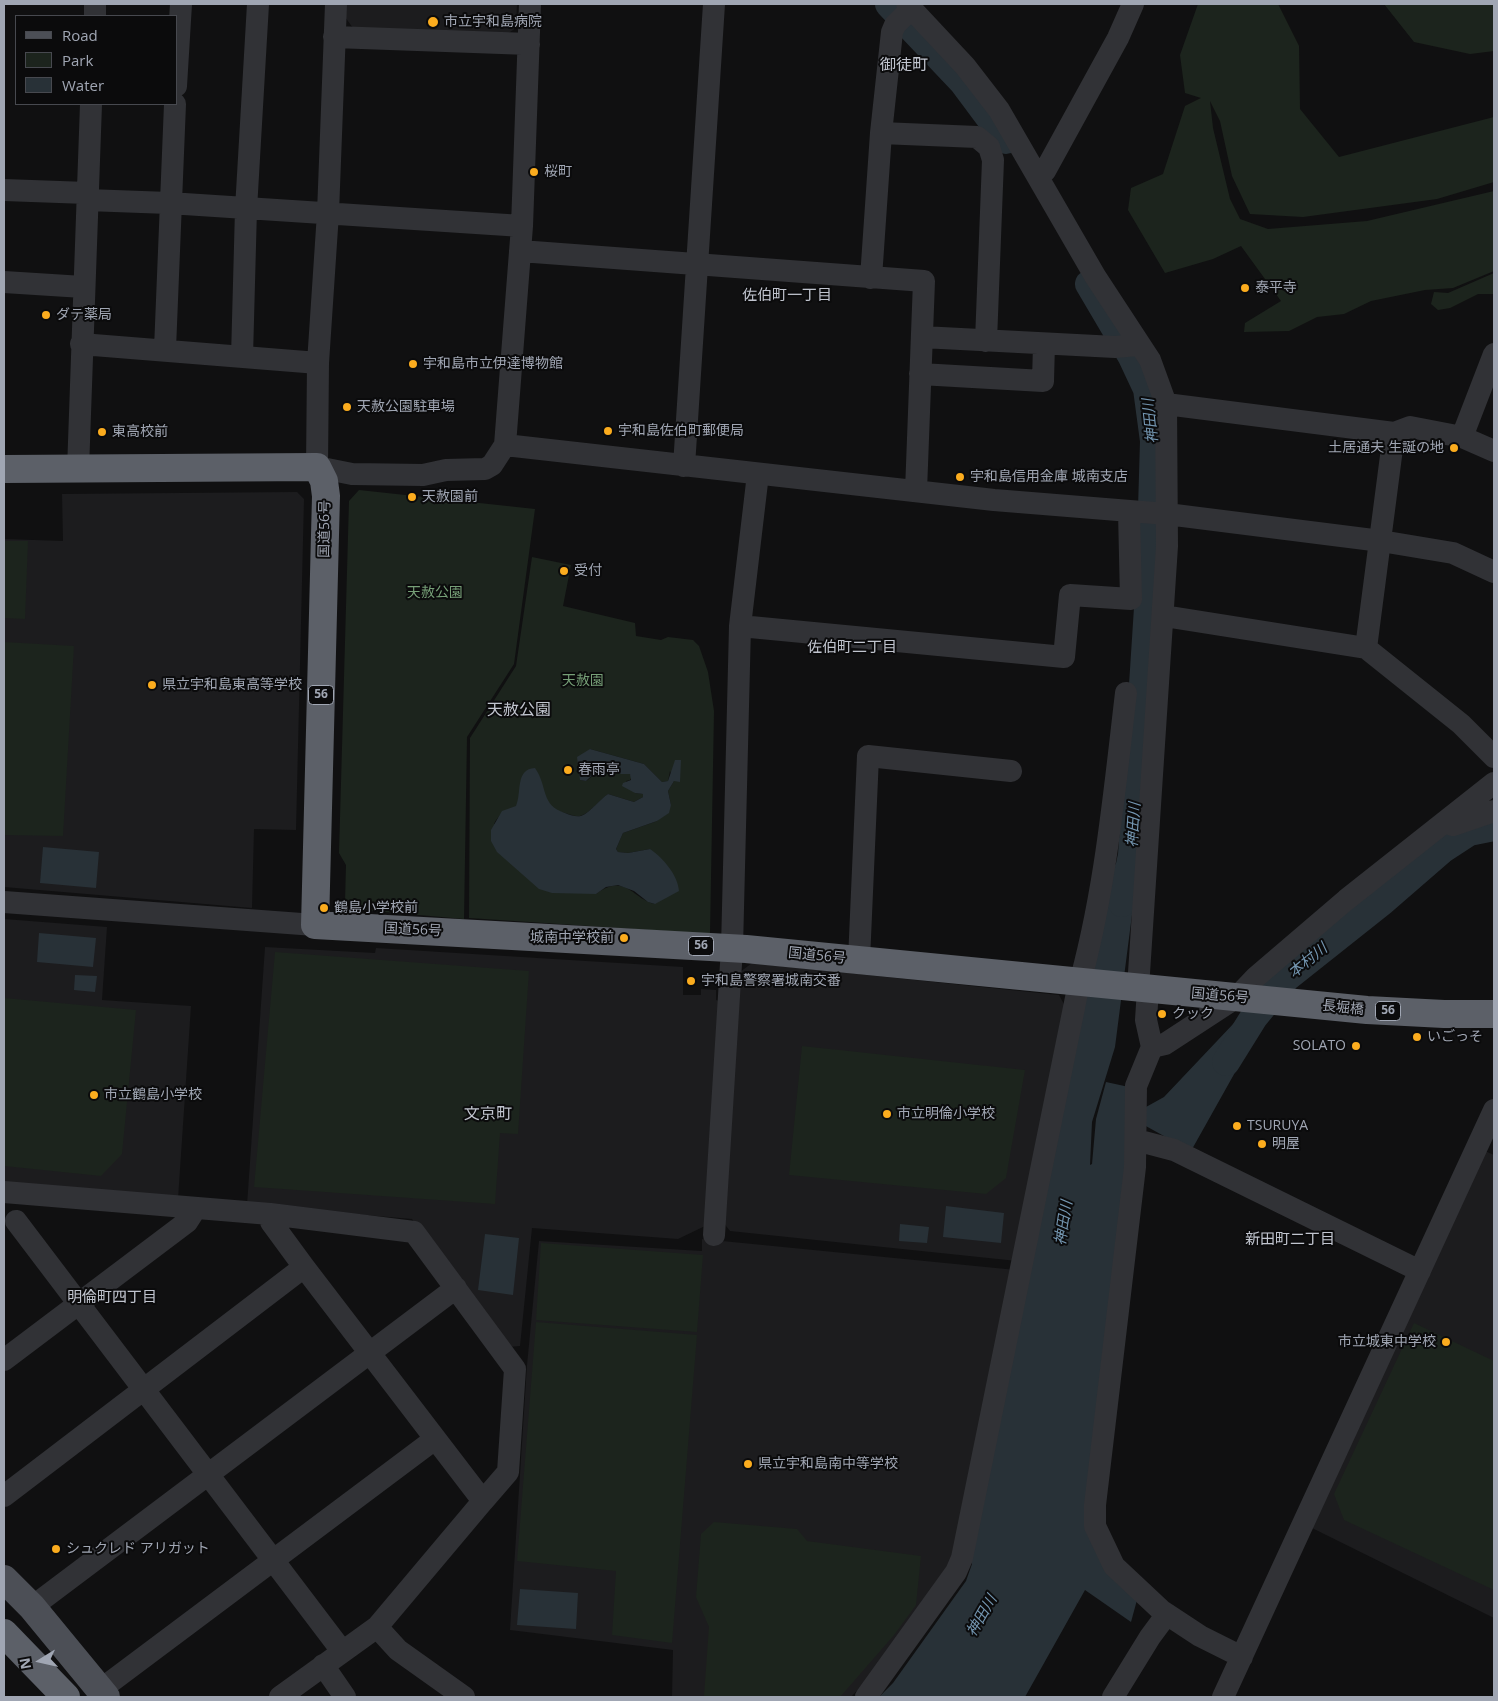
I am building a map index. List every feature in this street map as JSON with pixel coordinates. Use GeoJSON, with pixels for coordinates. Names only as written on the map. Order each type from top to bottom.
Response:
{"type":"FeatureCollection","features":[{"type":"Feature","properties":{"kind":"highway"},"geometry":{"type":"LineString","coordinates":[[4,469],[317,467]]}},
{"type":"Feature","properties":{"kind":"highway","name":"国道56号"},"geometry":{"type":"LineString","coordinates":[[317,467],[324,481],[326,496],[315,925],[732,948],[1281,1002]]}},
{"type":"Feature","properties":{"kind":"highway","name":"長堀橋"},"geometry":{"type":"LineString","coordinates":[[1281,1002],[1386,1011],[1494,1014]]}},
{"type":"Feature","properties":{"kind":"highway"},"geometry":{"type":"LineString","coordinates":[[4,1633],[66,1697]]}},
{"type":"Feature","properties":{"kind":"main road"},"geometry":{"type":"LineString","coordinates":[[4,1579],[32,1607],[103,1694]]}},
{"type":"Feature","properties":{"kind":"street"},"geometry":{"type":"LineString","coordinates":[[178,53],[181,4]]}},
{"type":"Feature","properties":{"kind":"street"},"geometry":{"type":"LineString","coordinates":[[242,357],[246,209],[258,4]]}},
{"type":"Feature","properties":{"kind":"street"},"geometry":{"type":"LineString","coordinates":[[336,4],[328,213],[318,364],[317,467],[361,474],[423,475],[446,470],[485,469],[492,464],[505,446],[522,226],[530,4]]}},
{"type":"Feature","properties":{"kind":"street"},"geometry":{"type":"LineString","coordinates":[[684,466],[714,4]]}},
{"type":"Feature","properties":{"kind":"street"},"geometry":{"type":"LineString","coordinates":[[1038,176],[1045,171],[1118,38],[1133,4]]}},
{"type":"Feature","properties":{"kind":"street"},"geometry":{"type":"LineString","coordinates":[[871,278],[881,133],[907,10]]}},
{"type":"Feature","properties":{"kind":"street"},"geometry":{"type":"LineString","coordinates":[[740,626],[1064,657],[1070,596],[1131,599],[1149,513],[1166,404],[1150,360],[1130,346],[1038,176],[999,110],[965,66],[907,10]]}},
{"type":"Feature","properties":{"kind":"street"},"geometry":{"type":"LineString","coordinates":[[334,37],[529,44]]}},
{"type":"Feature","properties":{"kind":"street"},"geometry":{"type":"LineString","coordinates":[[78,470],[91,105]]}},
{"type":"Feature","properties":{"kind":"street"},"geometry":{"type":"LineString","coordinates":[[165,349],[175,105]]}},
{"type":"Feature","properties":{"kind":"street"},"geometry":{"type":"LineString","coordinates":[[881,133],[977,137],[990,147],[993,160],[986,341]]}},
{"type":"Feature","properties":{"kind":"street"},"geometry":{"type":"LineString","coordinates":[[4,190],[246,209],[522,226]]}},
{"type":"Feature","properties":{"kind":"street"},"geometry":{"type":"LineString","coordinates":[[520,251],[924,281],[916,491]]}},
{"type":"Feature","properties":{"kind":"street"},"geometry":{"type":"LineString","coordinates":[[4,282],[83,287]]}},
{"type":"Feature","properties":{"kind":"street"},"geometry":{"type":"LineString","coordinates":[[922,337],[1044,344],[1130,346]]}},
{"type":"Feature","properties":{"kind":"street"},"geometry":{"type":"LineString","coordinates":[[81,344],[165,349],[318,364]]}},
{"type":"Feature","properties":{"kind":"street"},"geometry":{"type":"LineString","coordinates":[[920,374],[1043,381],[1044,344]]}},
{"type":"Feature","properties":{"kind":"street"},"geometry":{"type":"LineString","coordinates":[[1462,437],[1494,354]]}},
{"type":"Feature","properties":{"kind":"street"},"geometry":{"type":"LineString","coordinates":[[1166,404],[1394,432],[1410,427],[1462,437],[1494,452]]}},
{"type":"Feature","properties":{"kind":"street"},"geometry":{"type":"LineString","coordinates":[[1366,648],[1394,432]]}},
{"type":"Feature","properties":{"kind":"street"},"geometry":{"type":"LineString","coordinates":[[505,446],[916,491],[1149,513],[1381,541],[1453,553],[1494,572]]}},
{"type":"Feature","properties":{"kind":"street"},"geometry":{"type":"LineString","coordinates":[[714,1235],[732,948],[740,626],[758,474]]}},
{"type":"Feature","properties":{"kind":"street"},"geometry":{"type":"LineString","coordinates":[[1149,513],[1164,616],[1139,988],[1152,1047],[1136,1086],[1135,1167],[1095,1505],[1095,1526],[1114,1566],[1167,1614],[1200,1636],[1242,1657]]}},
{"type":"Feature","properties":{"kind":"street"},"geometry":{"type":"LineString","coordinates":[[1164,616],[1366,648],[1461,724],[1494,757]]}},
{"type":"Feature","properties":{"kind":"street"},"geometry":{"type":"LineString","coordinates":[[866,1697],[956,1572],[962,1558],[1083,983],[1109,838],[1126,693]]}},
{"type":"Feature","properties":{"kind":"street"},"geometry":{"type":"LineString","coordinates":[[858,960],[868,756],[1011,771]]}},
{"type":"Feature","properties":{"kind":"street"},"geometry":{"type":"LineString","coordinates":[[1152,1047],[1165,1044],[1243,998],[1256,977],[1346,900],[1494,783]]}},
{"type":"Feature","properties":{"kind":"street"},"geometry":{"type":"LineString","coordinates":[[1445,822],[1454,825],[1494,811]]}},
{"type":"Feature","properties":{"kind":"street"},"geometry":{"type":"LineString","coordinates":[[4,902],[315,925]]}},
{"type":"Feature","properties":{"kind":"street"},"geometry":{"type":"LineString","coordinates":[[1223,1697],[1494,1110]]}},
{"type":"Feature","properties":{"kind":"street"},"geometry":{"type":"LineString","coordinates":[[1136,1140],[1174,1150],[1420,1271]]}},
{"type":"Feature","properties":{"kind":"street"},"geometry":{"type":"LineString","coordinates":[[4,1192],[270,1214],[414,1232],[515,1369],[508,1472],[377,1626],[280,1697]]}},
{"type":"Feature","properties":{"kind":"street"},"geometry":{"type":"LineString","coordinates":[[34,1194],[10,1226],[79,1304],[342,1651]]}},
{"type":"Feature","properties":{"kind":"street"},"geometry":{"type":"LineString","coordinates":[[4,1360],[187,1222],[196,1208]]}},
{"type":"Feature","properties":{"kind":"street"},"geometry":{"type":"LineString","coordinates":[[270,1214],[271,1222],[304,1267],[483,1501]]}},
{"type":"Feature","properties":{"kind":"street"},"geometry":{"type":"LineString","coordinates":[[4,1496],[304,1267]]}},
{"type":"Feature","properties":{"kind":"street"},"geometry":{"type":"LineString","coordinates":[[32,1607],[210,1475],[456,1288]]}},
{"type":"Feature","properties":{"kind":"street"},"geometry":{"type":"LineString","coordinates":[[103,1694],[274,1561],[435,1440]]}},
{"type":"Feature","properties":{"kind":"street"},"geometry":{"type":"LineString","coordinates":[[1113,1697],[1150,1637],[1167,1614]]}},
{"type":"Feature","properties":{"kind":"street"},"geometry":{"type":"LineString","coordinates":[[377,1626],[398,1650],[464,1697]]}},
{"type":"Feature","properties":{"kind":"street"},"geometry":{"type":"LineString","coordinates":[[323,1665],[346,1697]]}},
{"type":"Feature","properties":{"kind":"shaded area","name":"市立宇和島病院"},"geometry":{"type":"Polygon","coordinates":[[[345,4],[517,4],[516,28],[507,34],[353,28],[345,17],[345,4]]]}},
{"type":"Feature","properties":{"kind":"shaded area","name":"県立宇和島東高等学校"},"geometry":{"type":"Polygon","coordinates":[[[297,492],[304,499],[296,830],[254,829],[252,908],[4,887],[4,539],[63,541],[62,494],[297,492]]]}},
{"type":"Feature","properties":{"kind":"shaded area","name":"市立鶴島小学校"},"geometry":{"type":"Polygon","coordinates":[[[4,919],[107,927],[102,1000],[191,1006],[178,1199],[4,1185],[4,919]]]}},
{"type":"Feature","properties":{"kind":"shaded area"},"geometry":{"type":"Polygon","coordinates":[[[265,947],[375,953],[376,948],[683,967],[683,995],[701,995],[701,989],[716,990],[716,1000],[719,1001],[705,1226],[678,1239],[532,1228],[520,1346],[508,1347],[412,1219],[247,1205],[265,947]]]}},
{"type":"Feature","properties":{"kind":"shaded area","name":"市立明倫小学校"},"geometry":{"type":"Polygon","coordinates":[[[752,963],[1059,995],[1065,1006],[1017,1261],[730,1231],[723,1222],[740,972],[752,963]]]}},
{"type":"Feature","properties":{"kind":"shaded area","name":"市立城東中学校"},"geometry":{"type":"Polygon","coordinates":[[[1485,1151],[1494,1155],[1494,1618],[1312,1528],[1485,1151]]]}},
{"type":"Feature","properties":{"kind":"shaded area","name":"県立宇和島南中等学校"},"geometry":{"type":"Polygon","coordinates":[[[702,1239],[1016,1270],[955,1563],[869,1678],[851,1697],[672,1697],[673,1650],[510,1630],[527,1365],[539,1241],[702,1251],[702,1239]]]}},
{"type":"Feature","properties":{"kind":"green space"},"geometry":{"type":"Polygon","coordinates":[[[1198,4],[1278,4],[1299,46],[1300,109],[1339,157],[1494,117],[1494,182],[1437,199],[1303,217],[1250,214],[1232,176],[1220,121],[1210,101],[1213,128],[1230,199],[1240,219],[1268,229],[1367,221],[1494,191],[1494,271],[1453,288],[1425,290],[1371,301],[1344,314],[1317,317],[1289,331],[1244,332],[1245,323],[1281,301],[1241,246],[1213,259],[1165,273],[1128,210],[1131,188],[1163,174],[1185,106],[1201,98],[1185,93],[1180,55],[1198,4]]]}},
{"type":"Feature","properties":{"kind":"green space"},"geometry":{"type":"Polygon","coordinates":[[[1384,4],[1494,4],[1494,51],[1470,54],[1414,42],[1384,4]]]}},
{"type":"Feature","properties":{"kind":"green space"},"geometry":{"type":"Polygon","coordinates":[[[1494,273],[1494,294],[1478,294],[1450,308],[1438,310],[1431,304],[1434,292],[1448,293],[1494,273]]]}},
{"type":"Feature","properties":{"kind":"green space","name":"天赦公園"},"geometry":{"type":"Polygon","coordinates":[[[359,490],[535,509],[514,664],[467,737],[464,919],[351,909],[345,902],[346,865],[339,853],[349,501],[359,490]]]}},
{"type":"Feature","properties":{"kind":"green space"},"geometry":{"type":"Polygon","coordinates":[[[4,541],[28,541],[25,619],[4,618],[4,541]]]}},
{"type":"Feature","properties":{"kind":"green space","name":"天赦園"},"geometry":{"type":"Polygon","coordinates":[[[532,557],[571,565],[563,606],[635,623],[636,636],[661,640],[668,637],[693,640],[699,646],[708,672],[714,711],[710,934],[469,918],[470,738],[516,666],[532,557]],[[590,749],[580,780],[586,781],[601,767],[607,766],[630,774],[632,776],[630,780],[626,781],[635,793],[643,794],[643,797],[634,802],[608,794],[580,816],[533,806],[523,806],[506,811],[499,816],[494,824],[596,894],[606,888],[622,886],[655,904],[650,849],[628,853],[618,852],[616,849],[623,833],[657,821],[671,805],[668,791],[674,781],[670,771],[668,781],[662,782],[644,764],[590,749]]]}},
{"type":"Feature","properties":{"kind":"green space"},"geometry":{"type":"Polygon","coordinates":[[[4,642],[74,646],[63,836],[4,835],[4,642]]]}},
{"type":"Feature","properties":{"kind":"green space"},"geometry":{"type":"Polygon","coordinates":[[[275,952],[529,971],[518,1134],[500,1133],[495,1204],[254,1187],[275,952]]]}},
{"type":"Feature","properties":{"kind":"green space"},"geometry":{"type":"Polygon","coordinates":[[[4,998],[136,1010],[122,1154],[101,1176],[4,1166],[4,998]]]}},
{"type":"Feature","properties":{"kind":"green space"},"geometry":{"type":"Polygon","coordinates":[[[802,1046],[1025,1070],[1006,1178],[986,1194],[789,1175],[802,1046]]]}},
{"type":"Feature","properties":{"kind":"green space"},"geometry":{"type":"Polygon","coordinates":[[[541,1243],[703,1255],[697,1332],[536,1320],[541,1243]]]}},
{"type":"Feature","properties":{"kind":"green space"},"geometry":{"type":"Polygon","coordinates":[[[536,1322],[697,1335],[672,1643],[612,1635],[616,1571],[517,1561],[536,1322]]]}},
{"type":"Feature","properties":{"kind":"green space","name":"市立城東中学校"},"geometry":{"type":"Polygon","coordinates":[[[1414,1323],[1494,1361],[1494,1590],[1344,1520],[1334,1494],[1414,1323]]]}},
{"type":"Feature","properties":{"kind":"green space"},"geometry":{"type":"Polygon","coordinates":[[[714,1522],[797,1529],[807,1541],[921,1556],[916,1605],[894,1635],[840,1697],[704,1697],[709,1627],[696,1597],[701,1534],[714,1522]]]}},
{"type":"Feature","properties":{"kind":"water"},"geometry":{"type":"Polygon","coordinates":[[[590,749],[644,764],[662,782],[668,781],[675,760],[681,760],[680,782],[674,781],[668,791],[671,805],[669,813],[657,821],[623,833],[616,849],[618,852],[628,853],[650,849],[669,867],[676,879],[679,891],[655,904],[648,902],[634,891],[618,885],[606,887],[596,894],[552,893],[539,889],[497,852],[491,841],[491,830],[502,811],[516,806],[520,782],[524,772],[529,769],[535,768],[542,781],[548,800],[552,805],[557,810],[573,816],[585,814],[608,794],[634,802],[643,797],[643,794],[635,793],[622,786],[623,783],[631,780],[630,774],[621,774],[607,766],[601,767],[586,781],[580,780],[577,757],[590,749]]]}},
{"type":"Feature","properties":{"kind":"water"},"geometry":{"type":"Polygon","coordinates":[[[43,847],[99,852],[96,888],[40,883],[43,847]]]}},
{"type":"Feature","properties":{"kind":"water"},"geometry":{"type":"Polygon","coordinates":[[[1113,864],[1138,868],[1115,1047],[1092,1122],[1090,1165],[1092,1164],[1096,1119],[1106,1082],[1129,1087],[1127,1180],[1090,1503],[1137,1600],[1131,1622],[1085,1590],[1025,1697],[879,1697],[893,1683],[966,1581],[972,1564],[970,1559],[1113,864]]]}},
{"type":"Feature","properties":{"kind":"water"},"geometry":{"type":"Polygon","coordinates":[[[39,933],[96,938],[93,967],[37,962],[39,933]]]}},
{"type":"Feature","properties":{"kind":"water"},"geometry":{"type":"Polygon","coordinates":[[[75,975],[97,976],[95,992],[74,990],[75,975]]]}},
{"type":"Feature","properties":{"kind":"water"},"geometry":{"type":"Polygon","coordinates":[[[1235,1022],[1256,1035],[1191,1151],[1144,1125],[1146,1107],[1164,1097],[1235,1022]]]}},
{"type":"Feature","properties":{"kind":"water"},"geometry":{"type":"Polygon","coordinates":[[[946,1206],[1004,1213],[1001,1243],[943,1237],[946,1206]]]}},
{"type":"Feature","properties":{"kind":"water"},"geometry":{"type":"Polygon","coordinates":[[[900,1224],[929,1227],[927,1243],[899,1241],[900,1224]]]}},
{"type":"Feature","properties":{"kind":"water"},"geometry":{"type":"Polygon","coordinates":[[[485,1234],[519,1238],[513,1295],[478,1290],[485,1234]]]}},
{"type":"Feature","properties":{"kind":"water"},"geometry":{"type":"Polygon","coordinates":[[[520,1589],[578,1593],[576,1629],[517,1625],[520,1589]]]}},
{"type":"Feature","properties":{"kind":"waterway","name":"神田川"},"geometry":{"type":"LineString","coordinates":[[889,4],[962,81],[1006,140]]}},
{"type":"Feature","properties":{"kind":"waterway","name":"神田川"},"geometry":{"type":"LineString","coordinates":[[1089,284],[1132,357],[1147,389],[1154,441],[1150,577],[1132,855],[1122,903]]}},
{"type":"Feature","properties":{"kind":"waterway","name":"本村川"},"geometry":{"type":"LineString","coordinates":[[1226,1062],[1254,1017],[1286,978],[1383,901],[1443,849],[1469,832],[1494,827]]}},
{"type":"Feature","properties":{"kind":"place","name":"市立宇和島病院"},"geometry":{"type":"Point","coordinates":[433,22]}},
{"type":"Feature","properties":{"kind":"place","name":"桜町"},"geometry":{"type":"Point","coordinates":[534,172]}},
{"type":"Feature","properties":{"kind":"place","name":"泰平寺"},"geometry":{"type":"Point","coordinates":[1245,288]}},
{"type":"Feature","properties":{"kind":"place","name":"ダテ薬局"},"geometry":{"type":"Point","coordinates":[46,315]}},
{"type":"Feature","properties":{"kind":"place","name":"宇和島市立伊達博物館"},"geometry":{"type":"Point","coordinates":[413,364]}},
{"type":"Feature","properties":{"kind":"place","name":"天赦公園駐車場"},"geometry":{"type":"Point","coordinates":[347,407]}},
{"type":"Feature","properties":{"kind":"place","name":"宇和島佐伯町郵便局"},"geometry":{"type":"Point","coordinates":[608,431]}},
{"type":"Feature","properties":{"kind":"place","name":"東高校前"},"geometry":{"type":"Point","coordinates":[102,432]}},
{"type":"Feature","properties":{"kind":"place","name":"土居通夫 生誕の地"},"geometry":{"type":"Point","coordinates":[1454,448]}},
{"type":"Feature","properties":{"kind":"place","name":"宇和島信用金庫 城南支店"},"geometry":{"type":"Point","coordinates":[960,477]}},
{"type":"Feature","properties":{"kind":"place","name":"天赦園前"},"geometry":{"type":"Point","coordinates":[412,497]}},
{"type":"Feature","properties":{"kind":"place","name":"受付"},"geometry":{"type":"Point","coordinates":[564,571]}},
{"type":"Feature","properties":{"kind":"place","name":"県立宇和島東高等学校"},"geometry":{"type":"Point","coordinates":[152,685]}},
{"type":"Feature","properties":{"kind":"place","name":"春雨亭"},"geometry":{"type":"Point","coordinates":[568,770]}},
{"type":"Feature","properties":{"kind":"place","name":"鶴島小学校前"},"geometry":{"type":"Point","coordinates":[324,908]}},
{"type":"Feature","properties":{"kind":"place","name":"城南中学校前"},"geometry":{"type":"Point","coordinates":[624,938]}},
{"type":"Feature","properties":{"kind":"place","name":"宇和島警察署城南交番"},"geometry":{"type":"Point","coordinates":[691,981]}},
{"type":"Feature","properties":{"kind":"place","name":"クック"},"geometry":{"type":"Point","coordinates":[1162,1014]}},
{"type":"Feature","properties":{"kind":"place","name":"いごっそ"},"geometry":{"type":"Point","coordinates":[1417,1037]}},
{"type":"Feature","properties":{"kind":"place","name":"SOLATO"},"geometry":{"type":"Point","coordinates":[1356,1046]}},
{"type":"Feature","properties":{"kind":"place","name":"市立鶴島小学校"},"geometry":{"type":"Point","coordinates":[94,1095]}},
{"type":"Feature","properties":{"kind":"place","name":"市立明倫小学校"},"geometry":{"type":"Point","coordinates":[887,1114]}},
{"type":"Feature","properties":{"kind":"place","name":"TSURUYA"},"geometry":{"type":"Point","coordinates":[1237,1126]}},
{"type":"Feature","properties":{"kind":"place","name":"明屋"},"geometry":{"type":"Point","coordinates":[1262,1144]}},
{"type":"Feature","properties":{"kind":"place","name":"市立城東中学校"},"geometry":{"type":"Point","coordinates":[1446,1342]}},
{"type":"Feature","properties":{"kind":"place","name":"県立宇和島南中等学校"},"geometry":{"type":"Point","coordinates":[748,1464]}},
{"type":"Feature","properties":{"kind":"place","name":"シュクレド アリガット"},"geometry":{"type":"Point","coordinates":[56,1549]}},
{"type":"Feature","properties":{"kind":"district","name":"御徒町"},"geometry":{"type":"Point","coordinates":[904,65]}},
{"type":"Feature","properties":{"kind":"district","name":"佐伯町一丁目"},"geometry":{"type":"Point","coordinates":[787,296]}},
{"type":"Feature","properties":{"kind":"district","name":"佐伯町二丁目"},"geometry":{"type":"Point","coordinates":[852,648]}},
{"type":"Feature","properties":{"kind":"district","name":"天赦公園"},"geometry":{"type":"Point","coordinates":[519,710]}},
{"type":"Feature","properties":{"kind":"district","name":"文京町"},"geometry":{"type":"Point","coordinates":[488,1114]}},
{"type":"Feature","properties":{"kind":"district","name":"新田町二丁目"},"geometry":{"type":"Point","coordinates":[1290,1240]}},
{"type":"Feature","properties":{"kind":"district","name":"明倫町四丁目"},"geometry":{"type":"Point","coordinates":[112,1298]}}]}
